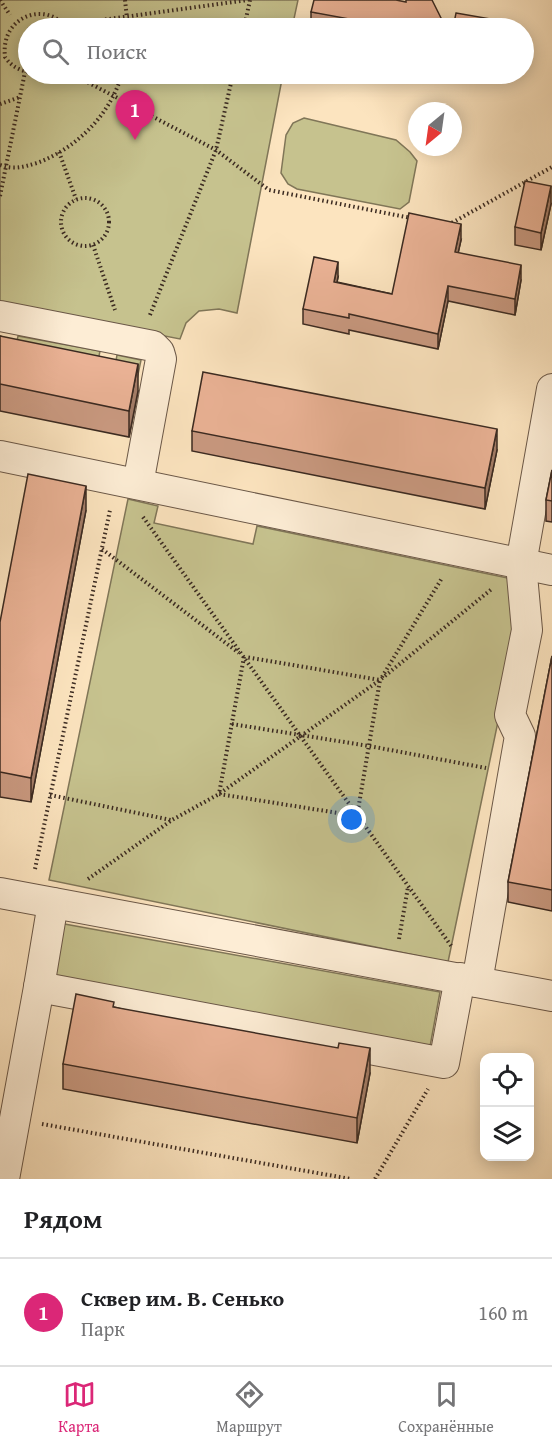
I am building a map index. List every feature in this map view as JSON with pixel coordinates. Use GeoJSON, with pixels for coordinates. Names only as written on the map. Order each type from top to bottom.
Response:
{"type":"FeatureCollection","features":[{"type":"Feature","properties":{"kind":"lane"},"geometry":{"type":"LineString","coordinates":[[0,316],[153,346],[159,352],[161,359],[127,482]]}},
{"type":"Feature","properties":{"kind":"lane"},"geometry":{"type":"LineString","coordinates":[[39,987],[444,1063],[469,980],[514,774],[520,736],[510,715],[527,630],[521,564],[552,389]]}},
{"type":"Feature","properties":{"kind":"lane"},"geometry":{"type":"LineString","coordinates":[[0,456],[552,570]]}},
{"type":"Feature","properties":{"kind":"lane"},"geometry":{"type":"LineString","coordinates":[[0,893],[552,996]]}},
{"type":"Feature","properties":{"kind":"lane"},"geometry":{"type":"LineString","coordinates":[[4,1179],[39,987],[41,901]]}},
{"type":"Feature","properties":{"kind":"path"},"geometry":{"type":"LineString","coordinates":[[0,0],[8,17],[14,11]]}},
{"type":"Feature","properties":{"kind":"path"},"geometry":{"type":"LineString","coordinates":[[125,0],[128,17]]}},
{"type":"Feature","properties":{"kind":"path"},"geometry":{"type":"LineString","coordinates":[[122,18],[249,0],[245,18]]}},
{"type":"Feature","properties":{"kind":"path"},"geometry":{"type":"LineString","coordinates":[[51,9],[60,18]]}},
{"type":"Feature","properties":{"kind":"path"},"geometry":{"type":"LineString","coordinates":[[0,39],[7,60],[18,68]]}},
{"type":"Feature","properties":{"kind":"path"},"geometry":{"type":"LineString","coordinates":[[0,196],[24,84]]}},
{"type":"Feature","properties":{"kind":"path"},"geometry":{"type":"LineString","coordinates":[[91,84],[216,150],[269,190],[415,218]]}},
{"type":"Feature","properties":{"kind":"path"},"geometry":{"type":"LineString","coordinates":[[0,165],[16,169],[25,167],[59,153],[76,142],[90,128],[113,96],[118,84]]}},
{"type":"Feature","properties":{"kind":"path"},"geometry":{"type":"LineString","coordinates":[[132,342],[216,150],[231,84]]}},
{"type":"Feature","properties":{"kind":"path"},"geometry":{"type":"LineString","coordinates":[[0,105],[21,97]]}},
{"type":"Feature","properties":{"kind":"path"},"geometry":{"type":"LineString","coordinates":[[59,153],[76,199]]}},
{"type":"Feature","properties":{"kind":"path"},"geometry":{"type":"LineString","coordinates":[[437,223],[448,225],[552,167]]}},
{"type":"Feature","properties":{"kind":"path"},"geometry":{"type":"LineString","coordinates":[[89,197],[97,200],[108,213],[108,230],[100,241],[93,245],[75,244],[63,232],[62,215],[68,204],[76,199],[89,197]]}},
{"type":"Feature","properties":{"kind":"path"},"geometry":{"type":"LineString","coordinates":[[93,245],[132,342]]}},
{"type":"Feature","properties":{"kind":"path"},"geometry":{"type":"LineString","coordinates":[[41,901],[50,795],[102,549],[127,482]]}},
{"type":"Feature","properties":{"kind":"path"},"geometry":{"type":"LineString","coordinates":[[127,482],[244,657],[408,886],[469,980]]}},
{"type":"Feature","properties":{"kind":"path"},"geometry":{"type":"LineString","coordinates":[[102,549],[244,657],[380,680]]}},
{"type":"Feature","properties":{"kind":"path"},"geometry":{"type":"LineString","coordinates":[[357,816],[380,680],[458,551]]}},
{"type":"Feature","properties":{"kind":"path"},"geometry":{"type":"LineString","coordinates":[[41,901],[172,820],[219,794],[380,680],[521,564]]}},
{"type":"Feature","properties":{"kind":"path"},"geometry":{"type":"LineString","coordinates":[[219,794],[244,657]]}},
{"type":"Feature","properties":{"kind":"path"},"geometry":{"type":"LineString","coordinates":[[232,724],[369,746],[514,774]]}},
{"type":"Feature","properties":{"kind":"path"},"geometry":{"type":"LineString","coordinates":[[219,794],[357,816]]}},
{"type":"Feature","properties":{"kind":"path"},"geometry":{"type":"LineString","coordinates":[[50,795],[172,820]]}},
{"type":"Feature","properties":{"kind":"path"},"geometry":{"type":"LineString","coordinates":[[394,966],[408,886]]}},
{"type":"Feature","properties":{"kind":"path"},"geometry":{"type":"LineString","coordinates":[[375,1179],[444,1063]]}},
{"type":"Feature","properties":{"kind":"path"},"geometry":{"type":"LineString","coordinates":[[15,1119],[351,1179]]}},
{"type":"Feature","properties":{"kind":"shaded area"},"geometry":{"type":"Polygon","coordinates":[[[0,0],[298,0],[294,18],[18,18],[18,84],[281,84],[237,313],[219,309],[199,311],[186,323],[180,339],[0,304],[0,0]]]}},
{"type":"Feature","properties":{"kind":"shaded area"},"geometry":{"type":"Polygon","coordinates":[[[304,118],[396,140],[408,150],[408,156],[413,156],[417,161],[409,202],[400,209],[297,189],[288,184],[281,173],[286,135],[293,123],[304,118]]]}},
{"type":"Feature","properties":{"kind":"shaded area"},"geometry":{"type":"Polygon","coordinates":[[[18,336],[100,351],[95,376],[13,360],[18,336]]]}},
{"type":"Feature","properties":{"kind":"shaded area"},"geometry":{"type":"Polygon","coordinates":[[[117,355],[141,360],[136,384],[113,379],[117,355]]]}},
{"type":"Feature","properties":{"kind":"shaded area"},"geometry":{"type":"Polygon","coordinates":[[[128,499],[158,506],[154,523],[253,544],[257,526],[527,582],[448,962],[49,880],[128,499]]]}},
{"type":"Feature","properties":{"kind":"shaded area"},"geometry":{"type":"Polygon","coordinates":[[[59,923],[440,992],[429,1052],[48,983],[59,923]]]}},
{"type":"Feature","properties":{"kind":"building"},"geometry":{"type":"Polygon","coordinates":[[[314,0],[406,2],[406,0],[432,0],[441,18],[344,18],[311,12],[314,0]]]}},
{"type":"Feature","properties":{"kind":"building"},"geometry":{"type":"Polygon","coordinates":[[[456,13],[485,18],[455,18],[456,13]]]}},
{"type":"Feature","properties":{"kind":"building"},"geometry":{"type":"Polygon","coordinates":[[[525,181],[551,186],[541,233],[515,227],[525,181]]]}},
{"type":"Feature","properties":{"kind":"building"},"geometry":{"type":"Polygon","coordinates":[[[409,213],[461,224],[455,252],[521,265],[515,299],[448,286],[438,334],[349,314],[349,318],[303,309],[314,257],[338,262],[334,282],[392,294],[409,213]]]}},
{"type":"Feature","properties":{"kind":"building"},"geometry":{"type":"Polygon","coordinates":[[[0,336],[138,364],[129,411],[0,384],[0,336]]]}},
{"type":"Feature","properties":{"kind":"building"},"geometry":{"type":"Polygon","coordinates":[[[203,372],[497,429],[485,488],[192,431],[203,372]]]}},
{"type":"Feature","properties":{"kind":"building"},"geometry":{"type":"Polygon","coordinates":[[[552,470],[552,501],[546,500],[552,470]]]}},
{"type":"Feature","properties":{"kind":"building"},"geometry":{"type":"Polygon","coordinates":[[[28,474],[86,486],[31,778],[0,772],[0,622],[28,474]]]}},
{"type":"Feature","properties":{"kind":"building"},"geometry":{"type":"Polygon","coordinates":[[[552,656],[552,890],[508,882],[552,656]]]}},
{"type":"Feature","properties":{"kind":"building"},"geometry":{"type":"Polygon","coordinates":[[[76,994],[114,1002],[113,1007],[338,1048],[339,1043],[370,1048],[357,1118],[63,1064],[76,994]]]}},
{"type":"Feature","properties":{"kind":"place","name":"Сквер им. В. Сенько"},"geometry":{"type":"Point","coordinates":[135,140]}}]}
